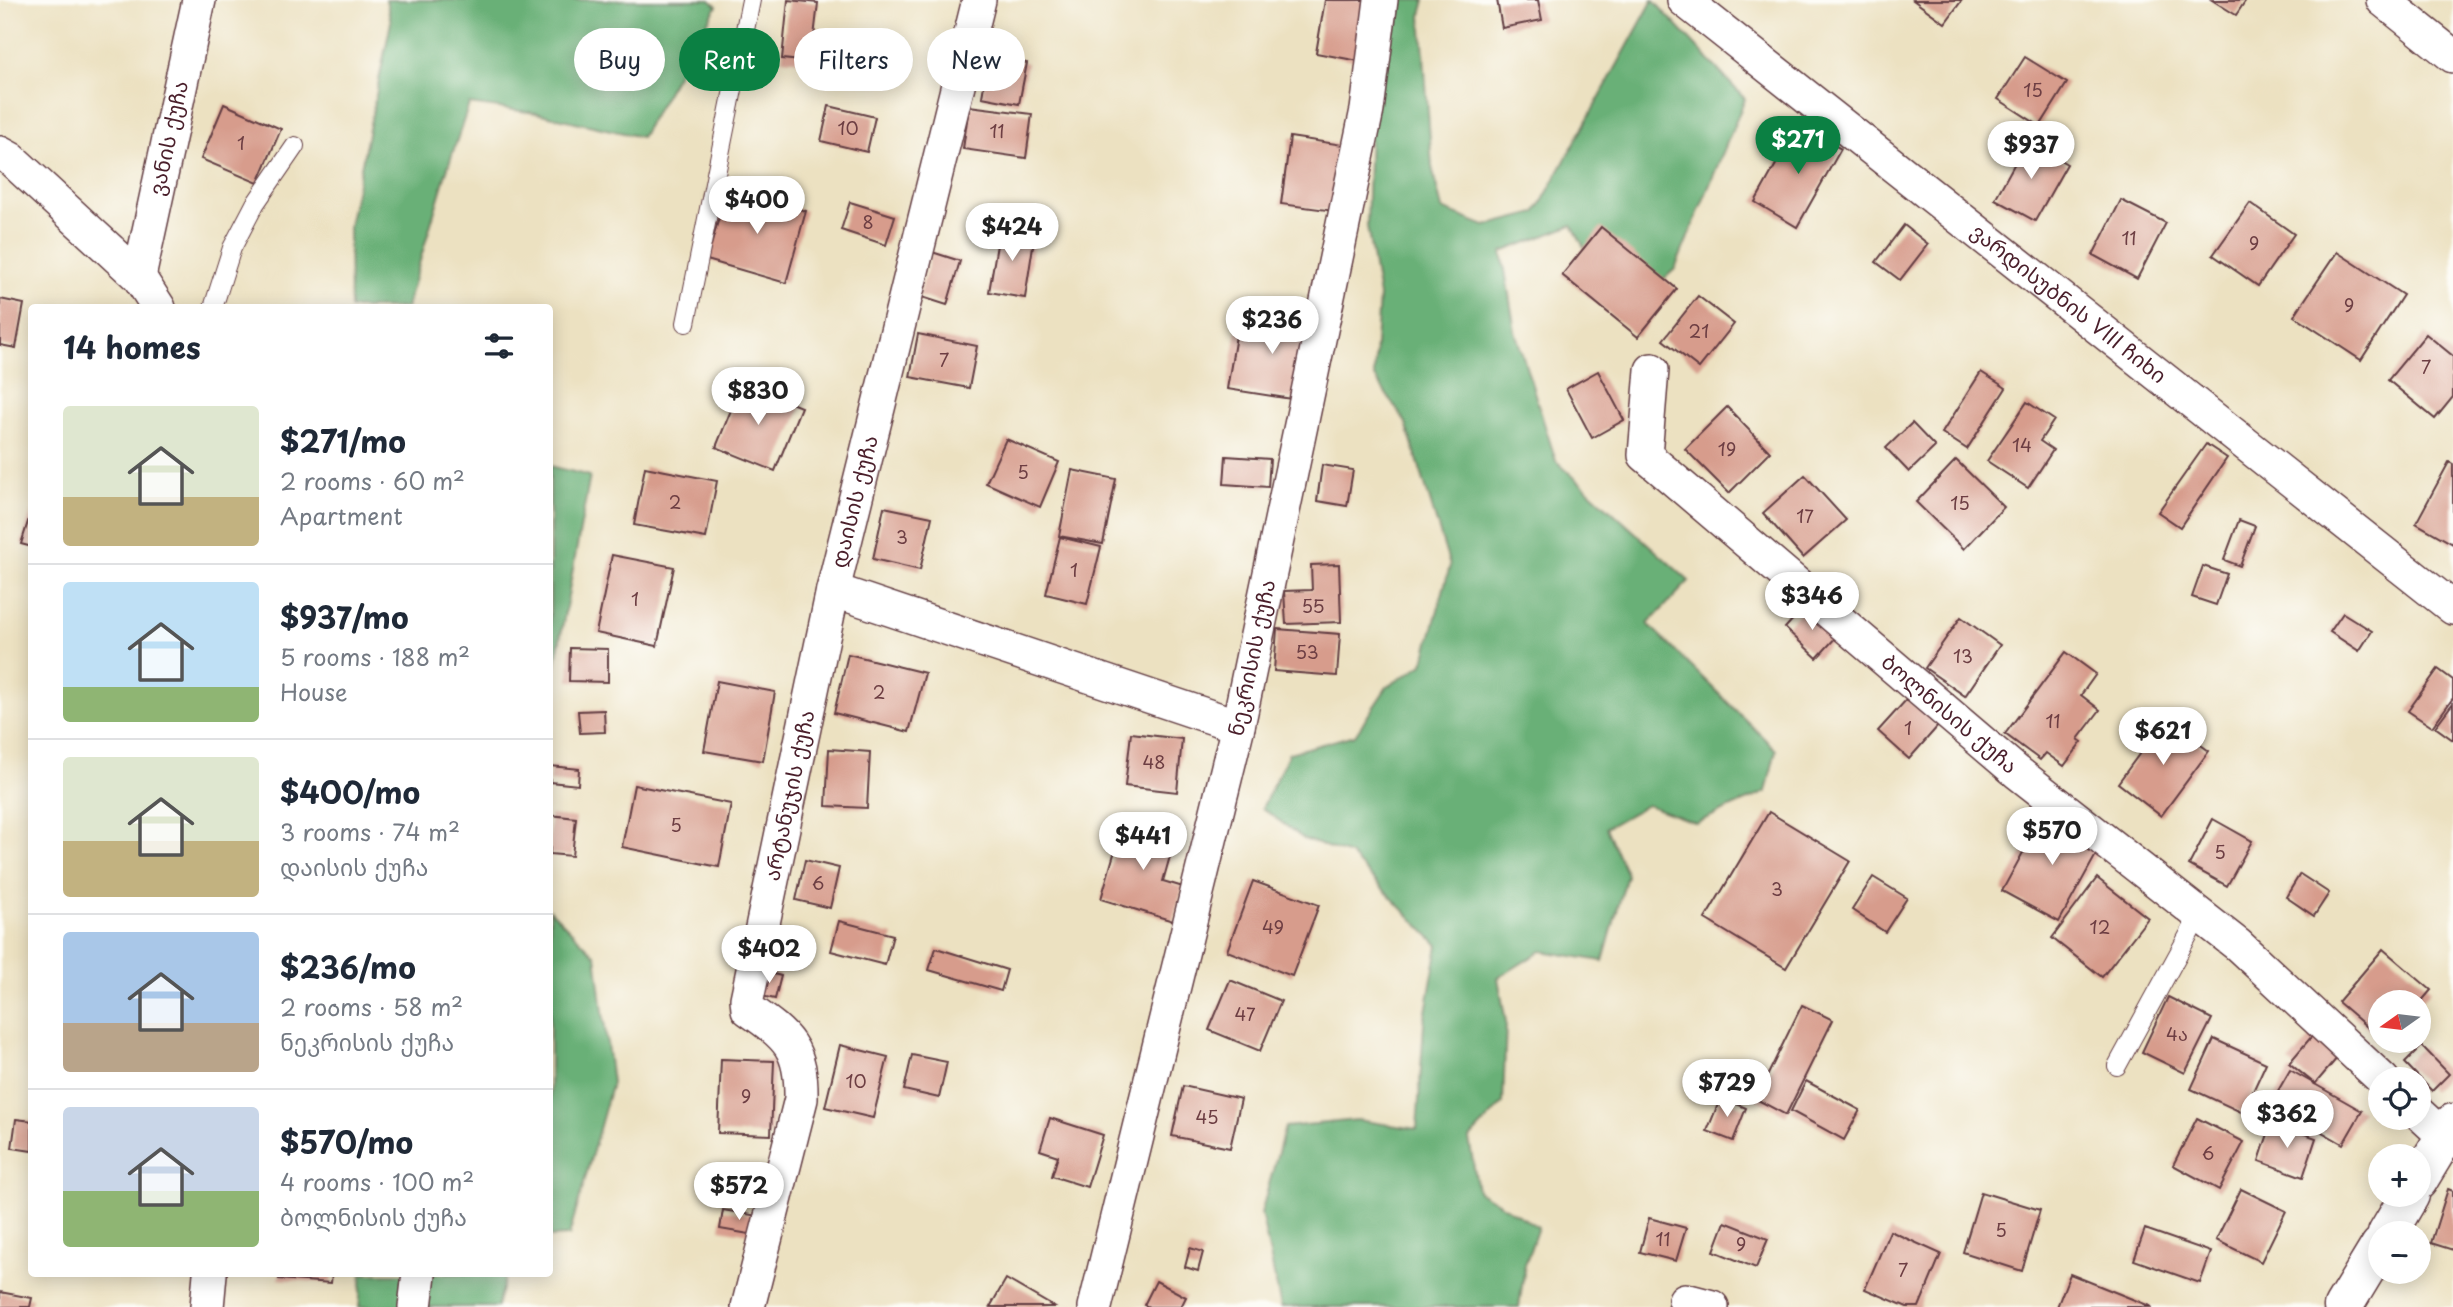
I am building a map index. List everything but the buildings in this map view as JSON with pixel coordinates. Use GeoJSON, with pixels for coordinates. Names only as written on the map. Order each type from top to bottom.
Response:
{"type":"FeatureCollection","features":[{"type":"Feature","properties":{"kind":"street","name":"ვანის ქუჩა"},"geometry":{"type":"LineString","coordinates":[[139,276],[199,0]]}},
{"type":"Feature","properties":{"kind":"street","name":"დაისის ქუჩა"},"geometry":{"type":"LineString","coordinates":[[979,0],[833,590],[1238,726]]}},
{"type":"Feature","properties":{"kind":"street","name":"ნეკრისის ქუჩა"},"geometry":{"type":"LineString","coordinates":[[1095,1307],[1238,726],[1367,110],[1381,0]]}},
{"type":"Feature","properties":{"kind":"street","name":"ვარდისუბნის VIII ჩიხი"},"geometry":{"type":"LineString","coordinates":[[1684,0],[2453,608]]}},
{"type":"Feature","properties":{"kind":"street"},"geometry":{"type":"LineString","coordinates":[[2382,0],[2453,56]]}},
{"type":"Feature","properties":{"kind":"street"},"geometry":{"type":"LineString","coordinates":[[0,153],[11,159],[139,276],[156,304]]}},
{"type":"Feature","properties":{"kind":"street","name":"ბოლნისის ქუჩა"},"geometry":{"type":"LineString","coordinates":[[1652,370],[1645,455],[2017,772],[2238,945],[2370,1067]]}},
{"type":"Feature","properties":{"kind":"street","name":"არტანუჯის ქუჩა"},"geometry":{"type":"LineString","coordinates":[[748,1307],[801,1099],[802,1075],[794,1051],[779,1031],[748,1009],[747,999],[833,590]]}},
{"type":"Feature","properties":{"kind":"street"},"geometry":{"type":"LineString","coordinates":[[2431,1146],[2439,1124]]}},
{"type":"Feature","properties":{"kind":"street"},"geometry":{"type":"LineString","coordinates":[[2343,1307],[2368,1266]]}},
{"type":"Feature","properties":{"kind":"street"},"geometry":{"type":"LineString","coordinates":[[207,1307],[210,1277]]}},
{"type":"Feature","properties":{"kind":"street"},"geometry":{"type":"LineString","coordinates":[[415,1307],[419,1277]]}},
{"type":"Feature","properties":{"kind":"lane"},"geometry":{"type":"LineString","coordinates":[[687,323],[751,0]]}},
{"type":"Feature","properties":{"kind":"lane"},"geometry":{"type":"LineString","coordinates":[[214,304],[232,248],[255,204],[295,146]]}},
{"type":"Feature","properties":{"kind":"lane"},"geometry":{"type":"LineString","coordinates":[[2117,1066],[2200,914]]}},
{"type":"Feature","properties":{"kind":"green space"},"geometry":{"type":"Polygon","coordinates":[[[386,0],[710,0],[717,6],[704,28],[679,28],[679,72],[641,137],[536,113],[469,104],[407,304],[350,304],[349,226],[391,22],[386,0]]]}},
{"type":"Feature","properties":{"kind":"green space"},"geometry":{"type":"Polygon","coordinates":[[[1374,0],[1425,0],[1421,15],[1432,167],[1442,209],[1485,226],[1536,213],[1653,0],[1745,99],[1675,269],[1622,317],[1572,225],[1502,252],[1515,331],[1556,461],[1689,581],[1648,624],[1776,750],[1766,792],[1696,823],[1647,805],[1606,828],[1627,875],[1603,961],[1541,951],[1498,978],[1506,1022],[1503,1103],[1469,1139],[1478,1191],[1538,1227],[1525,1265],[1519,1307],[1281,1307],[1261,1213],[1285,1127],[1357,1120],[1417,1129],[1424,1023],[1438,945],[1350,855],[1304,839],[1262,808],[1289,753],[1355,735],[1387,687],[1423,664],[1450,566],[1406,423],[1374,376],[1379,296],[1367,226],[1374,0]]]}},
{"type":"Feature","properties":{"kind":"green space"},"geometry":{"type":"Polygon","coordinates":[[[553,467],[590,476],[553,678],[553,467]]]}},
{"type":"Feature","properties":{"kind":"green space"},"geometry":{"type":"Polygon","coordinates":[[[553,913],[596,956],[612,1083],[569,1236],[553,1237],[553,913]]]}},
{"type":"Feature","properties":{"kind":"green space"},"geometry":{"type":"Polygon","coordinates":[[[362,1277],[505,1277],[497,1307],[359,1307],[362,1277]]]}}]}
